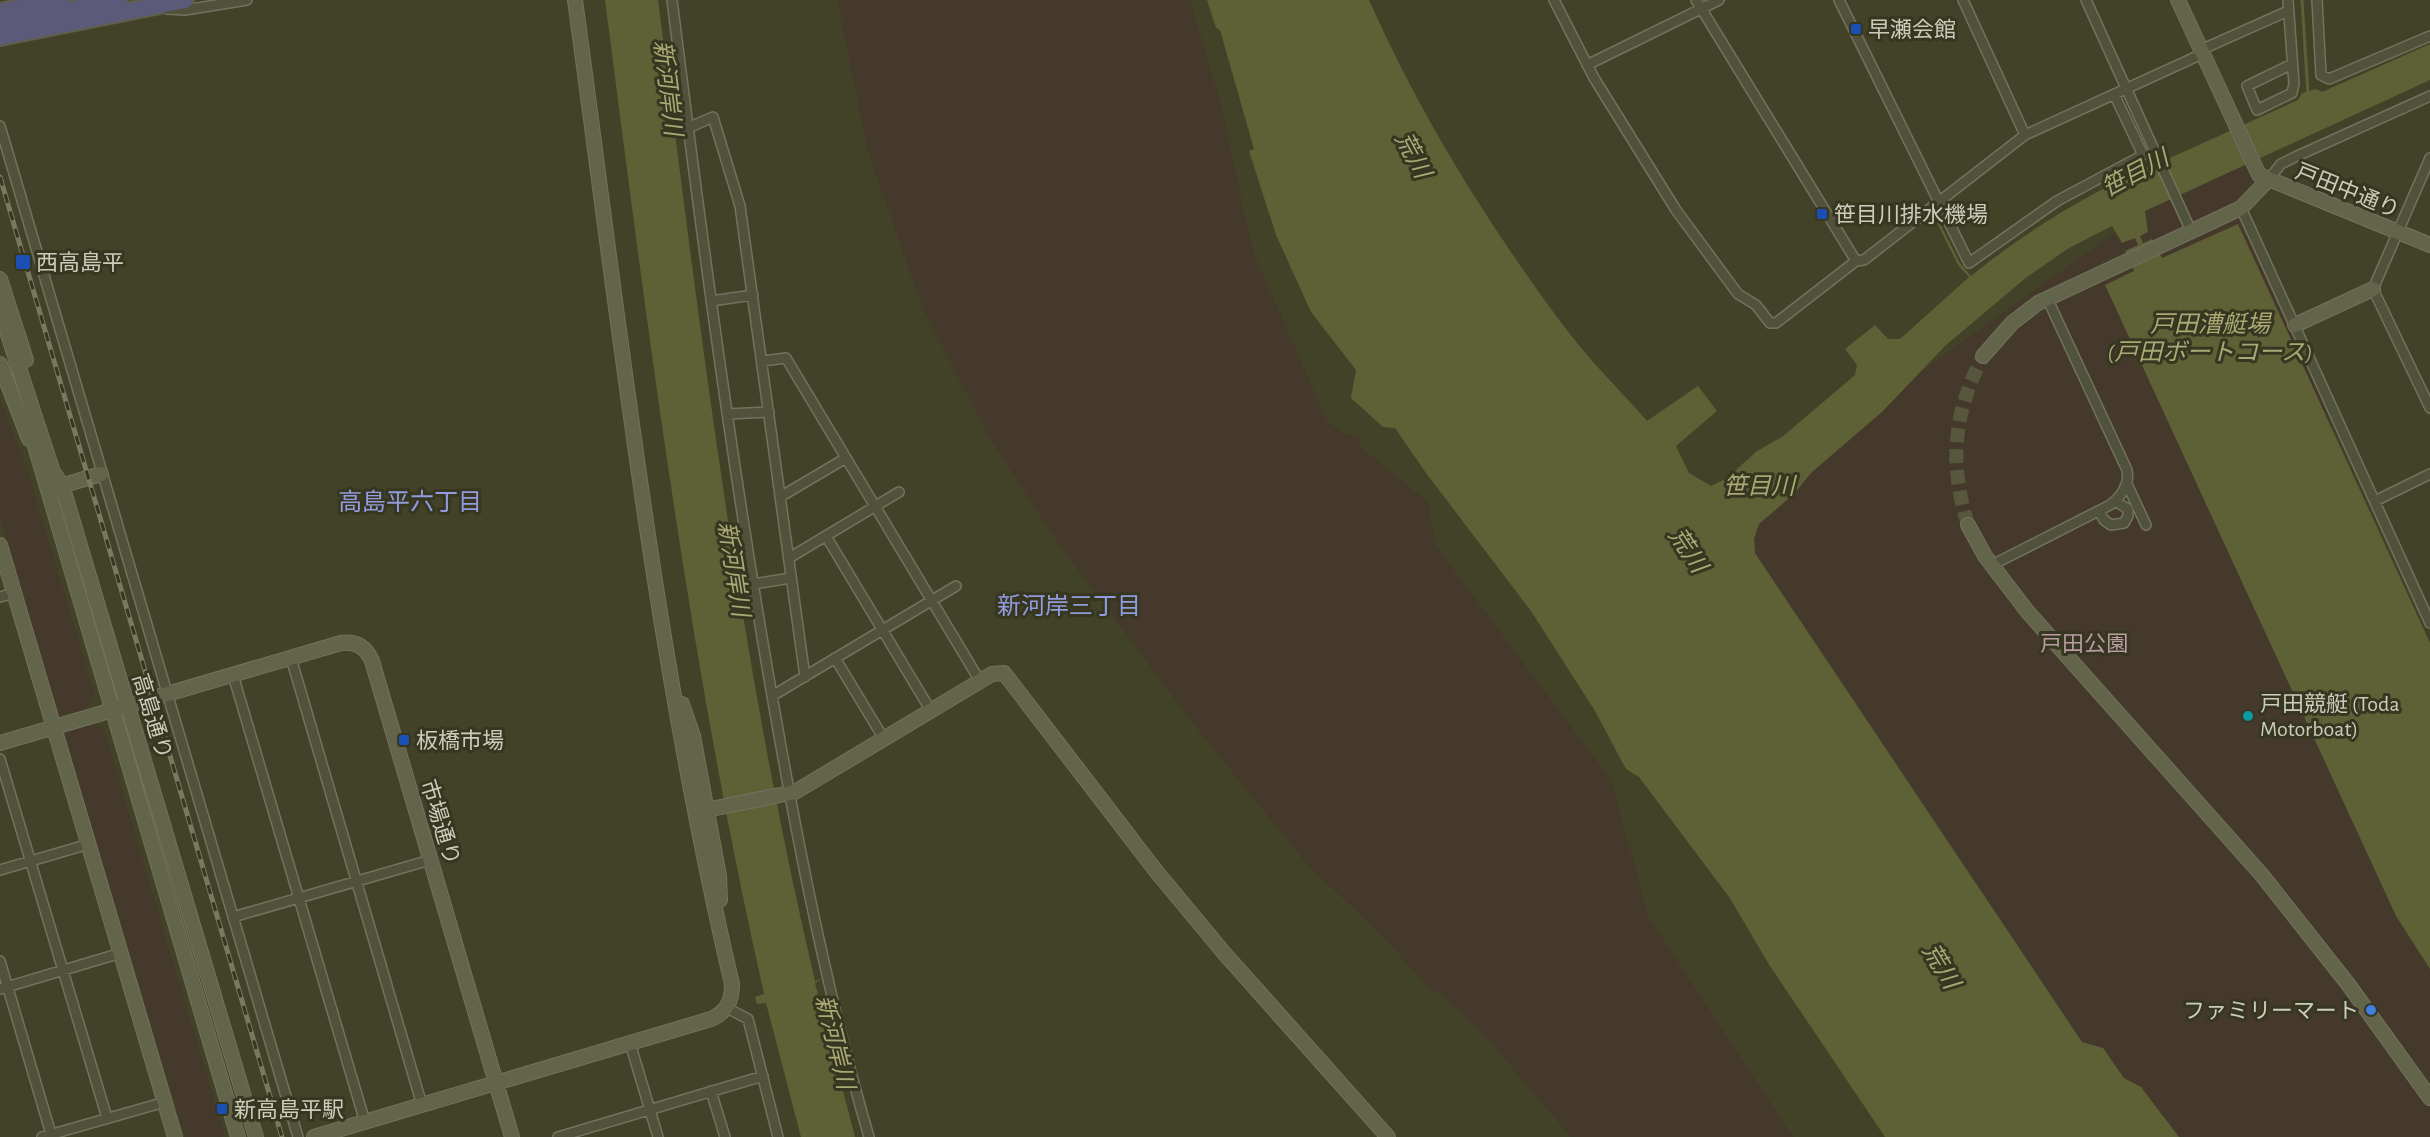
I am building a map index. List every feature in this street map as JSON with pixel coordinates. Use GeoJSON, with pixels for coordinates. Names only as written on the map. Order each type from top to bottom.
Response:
{"type":"FeatureCollection","features":[{"type":"Feature","properties":{"kind":"highway"},"geometry":{"type":"LineString","coordinates":[[0,12],[60,0]]}},
{"type":"Feature","properties":{"kind":"highway"},"geometry":{"type":"LineString","coordinates":[[0,24],[119,0]]}},
{"type":"Feature","properties":{"kind":"highway"},"geometry":{"type":"LineString","coordinates":[[0,37],[185,0]]}},
{"type":"Feature","properties":{"kind":"street"},"geometry":{"type":"LineString","coordinates":[[147,8],[185,10],[248,0]]}},
{"type":"Feature","properties":{"kind":"street"},"geometry":{"type":"LineString","coordinates":[[314,1137],[711,1019],[727,1008],[732,984],[680,737],[641,481],[575,0]]}},
{"type":"Feature","properties":{"kind":"street"},"geometry":{"type":"LineString","coordinates":[[672,0],[727,414],[789,794],[826,967],[870,1137]]}},
{"type":"Feature","properties":{"kind":"street"},"geometry":{"type":"LineString","coordinates":[[1554,0],[1587,65],[1676,210],[1738,294],[1756,304],[1770,323],[1776,323],[1856,261],[1864,260],[2025,135],[2202,54],[2205,48],[2288,11]]}},
{"type":"Feature","properties":{"kind":"street"},"geometry":{"type":"LineString","coordinates":[[1696,0],[1856,261]]}},
{"type":"Feature","properties":{"kind":"street"},"geometry":{"type":"LineString","coordinates":[[1587,65],[1719,0]]}},
{"type":"Feature","properties":{"kind":"street"},"geometry":{"type":"LineString","coordinates":[[1839,0],[1969,263],[2057,201],[2143,155],[2114,94]]}},
{"type":"Feature","properties":{"kind":"street"},"geometry":{"type":"LineString","coordinates":[[1963,0],[2025,135]]}},
{"type":"Feature","properties":{"kind":"street"},"geometry":{"type":"LineString","coordinates":[[2086,0],[2185,229]]}},
{"type":"Feature","properties":{"kind":"street"},"geometry":{"type":"LineString","coordinates":[[2178,0],[2202,54]]}},
{"type":"Feature","properties":{"kind":"street"},"geometry":{"type":"LineString","coordinates":[[2288,0],[2292,64],[2292,93],[2257,110],[2247,86],[2292,64]]}},
{"type":"Feature","properties":{"kind":"street"},"geometry":{"type":"LineString","coordinates":[[2317,0],[2321,75],[2329,79],[2430,36]]}},
{"type":"Feature","properties":{"kind":"street","name":"戸田中通り"},"geometry":{"type":"LineString","coordinates":[[2202,54],[2259,175],[2430,245]]}},
{"type":"Feature","properties":{"kind":"street"},"geometry":{"type":"LineString","coordinates":[[1983,356],[2012,323],[2047,298],[2185,229],[2241,208],[2281,164],[2430,96]]}},
{"type":"Feature","properties":{"kind":"street"},"geometry":{"type":"LineString","coordinates":[[690,128],[713,117],[741,206],[805,677]]}},
{"type":"Feature","properties":{"kind":"street"},"geometry":{"type":"LineString","coordinates":[[0,126],[298,1137]]}},
{"type":"Feature","properties":{"kind":"street"},"geometry":{"type":"LineString","coordinates":[[2295,325],[2373,289],[2430,158]]}},
{"type":"Feature","properties":{"kind":"street"},"geometry":{"type":"LineString","coordinates":[[2241,208],[2430,622]]}},
{"type":"Feature","properties":{"kind":"street"},"geometry":{"type":"LineString","coordinates":[[0,279],[61,470],[62,485]]}},
{"type":"Feature","properties":{"kind":"street"},"geometry":{"type":"LineString","coordinates":[[2373,289],[2430,408]]}},
{"type":"Feature","properties":{"kind":"street"},"geometry":{"type":"LineString","coordinates":[[711,301],[753,295]]}},
{"type":"Feature","properties":{"kind":"street"},"geometry":{"type":"LineString","coordinates":[[2047,298],[2127,470],[2127,484],[2146,525]]}},
{"type":"Feature","properties":{"kind":"street","name":"高島通り"},"geometry":{"type":"LineString","coordinates":[[0,310],[53,472],[62,485],[256,1137]]}},
{"type":"Feature","properties":{"kind":"street","name":"高島通り"},"geometry":{"type":"LineString","coordinates":[[0,332],[22,396],[38,461],[238,1137]]}},
{"type":"Feature","properties":{"kind":"street"},"geometry":{"type":"LineString","coordinates":[[762,361],[786,358],[980,681]]}},
{"type":"Feature","properties":{"kind":"street"},"geometry":{"type":"LineString","coordinates":[[0,364],[38,461]]}},
{"type":"Feature","properties":{"kind":"street"},"geometry":{"type":"LineString","coordinates":[[727,414],[769,412]]}},
{"type":"Feature","properties":{"kind":"street"},"geometry":{"type":"LineString","coordinates":[[780,497],[846,458]]}},
{"type":"Feature","properties":{"kind":"street"},"geometry":{"type":"LineString","coordinates":[[47,490],[101,474]]}},
{"type":"Feature","properties":{"kind":"street"},"geometry":{"type":"LineString","coordinates":[[2375,501],[2430,474]]}},
{"type":"Feature","properties":{"kind":"street"},"geometry":{"type":"LineString","coordinates":[[1992,566],[2099,511],[2115,501],[2127,484]]}},
{"type":"Feature","properties":{"kind":"street"},"geometry":{"type":"LineString","coordinates":[[789,558],[899,492]]}},
{"type":"Feature","properties":{"kind":"street"},"geometry":{"type":"LineString","coordinates":[[2099,511],[2104,520],[2111,525],[2124,523],[2128,516],[2128,509],[2115,501]]}},
{"type":"Feature","properties":{"kind":"street"},"geometry":{"type":"LineString","coordinates":[[1968,525],[1992,566],[2027,611],[2261,874],[2348,984],[2430,1098]]}},
{"type":"Feature","properties":{"kind":"street"},"geometry":{"type":"LineString","coordinates":[[826,536],[931,711]]}},
{"type":"Feature","properties":{"kind":"street"},"geometry":{"type":"LineString","coordinates":[[0,545],[3,565],[15,593],[175,1137]]}},
{"type":"Feature","properties":{"kind":"street"},"geometry":{"type":"LineString","coordinates":[[753,584],[791,578]]}},
{"type":"Feature","properties":{"kind":"street"},"geometry":{"type":"LineString","coordinates":[[772,696],[956,586]]}},
{"type":"Feature","properties":{"kind":"street"},"geometry":{"type":"LineString","coordinates":[[0,597],[15,593]]}},
{"type":"Feature","properties":{"kind":"street","name":"市場通り"},"geometry":{"type":"LineString","coordinates":[[0,743],[346,642],[362,646],[369,655],[512,1137]]}},
{"type":"Feature","properties":{"kind":"street"},"geometry":{"type":"LineString","coordinates":[[291,658],[422,1105]]}},
{"type":"Feature","properties":{"kind":"street"},"geometry":{"type":"LineString","coordinates":[[835,658],[884,739]]}},
{"type":"Feature","properties":{"kind":"street"},"geometry":{"type":"LineString","coordinates":[[670,668],[693,736],[708,810],[719,876],[720,935]]}},
{"type":"Feature","properties":{"kind":"street"},"geometry":{"type":"LineString","coordinates":[[708,810],[789,794],[994,673],[1008,676],[1148,863],[1239,970],[1388,1137]]}},
{"type":"Feature","properties":{"kind":"street"},"geometry":{"type":"LineString","coordinates":[[233,675],[364,1122]]}},
{"type":"Feature","properties":{"kind":"street"},"geometry":{"type":"LineString","coordinates":[[0,759],[106,1118]]}},
{"type":"Feature","properties":{"kind":"street"},"geometry":{"type":"LineString","coordinates":[[0,870],[89,844]]}},
{"type":"Feature","properties":{"kind":"street"},"geometry":{"type":"LineString","coordinates":[[233,917],[430,860]]}},
{"type":"Feature","properties":{"kind":"street"},"geometry":{"type":"LineString","coordinates":[[4,988],[121,952]]}},
{"type":"Feature","properties":{"kind":"street"},"geometry":{"type":"LineString","coordinates":[[0,961],[4,988],[46,1136],[165,1102]]}},
{"type":"Feature","properties":{"kind":"street"},"geometry":{"type":"LineString","coordinates":[[727,1008],[748,1019],[778,1137]]}},
{"type":"Feature","properties":{"kind":"street"},"geometry":{"type":"LineString","coordinates":[[630,1043],[658,1137]]}},
{"type":"Feature","properties":{"kind":"street"},"geometry":{"type":"LineString","coordinates":[[558,1137],[589,1132],[650,1110],[763,1076]]}},
{"type":"Feature","properties":{"kind":"street"},"geometry":{"type":"LineString","coordinates":[[711,1091],[725,1137]]}},
{"type":"Feature","properties":{"kind":"green space"},"geometry":{"type":"Polygon","coordinates":[[[837,0],[1190,0],[1221,105],[1253,252],[1327,421],[1343,433],[1362,438],[1358,445],[1428,502],[1436,546],[1611,780],[1649,918],[1793,1137],[1571,1137],[1486,1037],[1438,991],[1434,994],[1385,939],[1307,864],[1195,726],[1058,543],[987,434],[922,306],[868,152],[837,0]]]}},
{"type":"Feature","properties":{"kind":"green space","name":"戸田公園"},"geometry":{"type":"Polygon","coordinates":[[[2245,144],[2268,180],[2241,208],[2295,325],[2334,433],[2430,668],[2430,1137],[2025,1137],[1665,555],[2145,211],[2245,144]]]}},
{"type":"Feature","properties":{"kind":"green space"},"geometry":{"type":"Polygon","coordinates":[[[0,398],[28,472],[95,695],[88,708],[58,716],[0,519],[0,398]]]}},
{"type":"Feature","properties":{"kind":"green space"},"geometry":{"type":"Polygon","coordinates":[[[94,724],[104,729],[224,1133],[222,1137],[185,1137],[65,737],[67,732],[94,724]]]}},
{"type":"Feature","properties":{"kind":"water","name":"新河岸川"},"geometry":{"type":"Polygon","coordinates":[[[605,0],[658,0],[706,369],[764,738],[815,981],[822,979],[815,983],[855,1137],[801,1137],[766,1003],[757,1004],[755,997],[764,994],[714,747],[673,499],[605,0]]]}},
{"type":"Feature","properties":{"kind":"water"},"geometry":{"type":"Polygon","coordinates":[[[1207,0],[1369,0],[1410,85],[1482,208],[1535,286],[1583,350],[1647,421],[1698,386],[1717,411],[1676,446],[1689,473],[1711,486],[1727,478],[1757,451],[1782,437],[1855,375],[1857,365],[1845,349],[1875,325],[1888,339],[1900,339],[1969,277],[1958,265],[1933,215],[1935,214],[1960,263],[1971,276],[2055,216],[2145,169],[2142,162],[2148,168],[2298,100],[2302,93],[2316,89],[2322,92],[2430,44],[2430,80],[2145,211],[2148,232],[2140,236],[2143,243],[2152,239],[2162,258],[2238,224],[2430,643],[2430,969],[2396,916],[2105,285],[2134,271],[2125,251],[2138,245],[2135,238],[2122,243],[2112,226],[2069,248],[2027,277],[1946,345],[1883,411],[1811,473],[1794,494],[1759,524],[1754,539],[1755,553],[2082,1042],[2103,1048],[2124,1078],[2141,1087],[2179,1137],[1885,1137],[1770,966],[1729,897],[1639,777],[1626,769],[1595,711],[1531,611],[1426,473],[1395,428],[1383,427],[1351,398],[1356,370],[1311,312],[1276,235],[1249,151],[1254,149],[1220,30],[1216,28],[1207,0]]]}},
{"type":"Feature","properties":{"kind":"waterway"},"geometry":{"type":"LineString","coordinates":[[2302,0],[2308,94]]}},
{"type":"Feature","properties":{"kind":"tunnel"},"geometry":{"type":"LineString","coordinates":[[1968,525],[1958,481],[1957,439],[1965,398],[1983,356]]}},
{"type":"Feature","properties":{"kind":"railway"},"geometry":{"type":"LineString","coordinates":[[0,177],[282,1137]]}},
{"type":"Feature","properties":{"kind":"place","name":"早瀬会館"},"geometry":{"type":"Point","coordinates":[1856,29]}},
{"type":"Feature","properties":{"kind":"place","name":"笹目川排水機場"},"geometry":{"type":"Point","coordinates":[1822,214]}},
{"type":"Feature","properties":{"kind":"place","name":"西高島平"},"geometry":{"type":"Point","coordinates":[23,262]}},
{"type":"Feature","properties":{"kind":"place","name":"戸田競艇 (Toda Motorboat)"},"geometry":{"type":"Point","coordinates":[2248,716]}},
{"type":"Feature","properties":{"kind":"place","name":"板橋市場"},"geometry":{"type":"Point","coordinates":[404,740]}},
{"type":"Feature","properties":{"kind":"place","name":"ファミリーマート"},"geometry":{"type":"Point","coordinates":[2371,1010]}},
{"type":"Feature","properties":{"kind":"place","name":"新高島平駅"},"geometry":{"type":"Point","coordinates":[222,1109]}},
{"type":"Feature","properties":{"kind":"district","name":"高島平六丁目"},"geometry":{"type":"Point","coordinates":[410,502]}},
{"type":"Feature","properties":{"kind":"district","name":"新河岸三丁目"},"geometry":{"type":"Point","coordinates":[1069,606]}},
{"type":"Feature","properties":{"kind":"water label","name":"荒川"},"geometry":{"type":"Point","coordinates":[1413,155]}},
{"type":"Feature","properties":{"kind":"water label","name":"笹目川"},"geometry":{"type":"Point","coordinates":[2135,173]}},
{"type":"Feature","properties":{"kind":"water label","name":"戸田漕艇場 (戸田ボートコース)"},"geometry":{"type":"Point","coordinates":[2210,338]}},
{"type":"Feature","properties":{"kind":"water label","name":"笹目川"},"geometry":{"type":"Point","coordinates":[1759,486]}},
{"type":"Feature","properties":{"kind":"water label","name":"荒川"},"geometry":{"type":"Point","coordinates":[1688,550]}},
{"type":"Feature","properties":{"kind":"water label","name":"荒川"},"geometry":{"type":"Point","coordinates":[1941,966]}}]}
